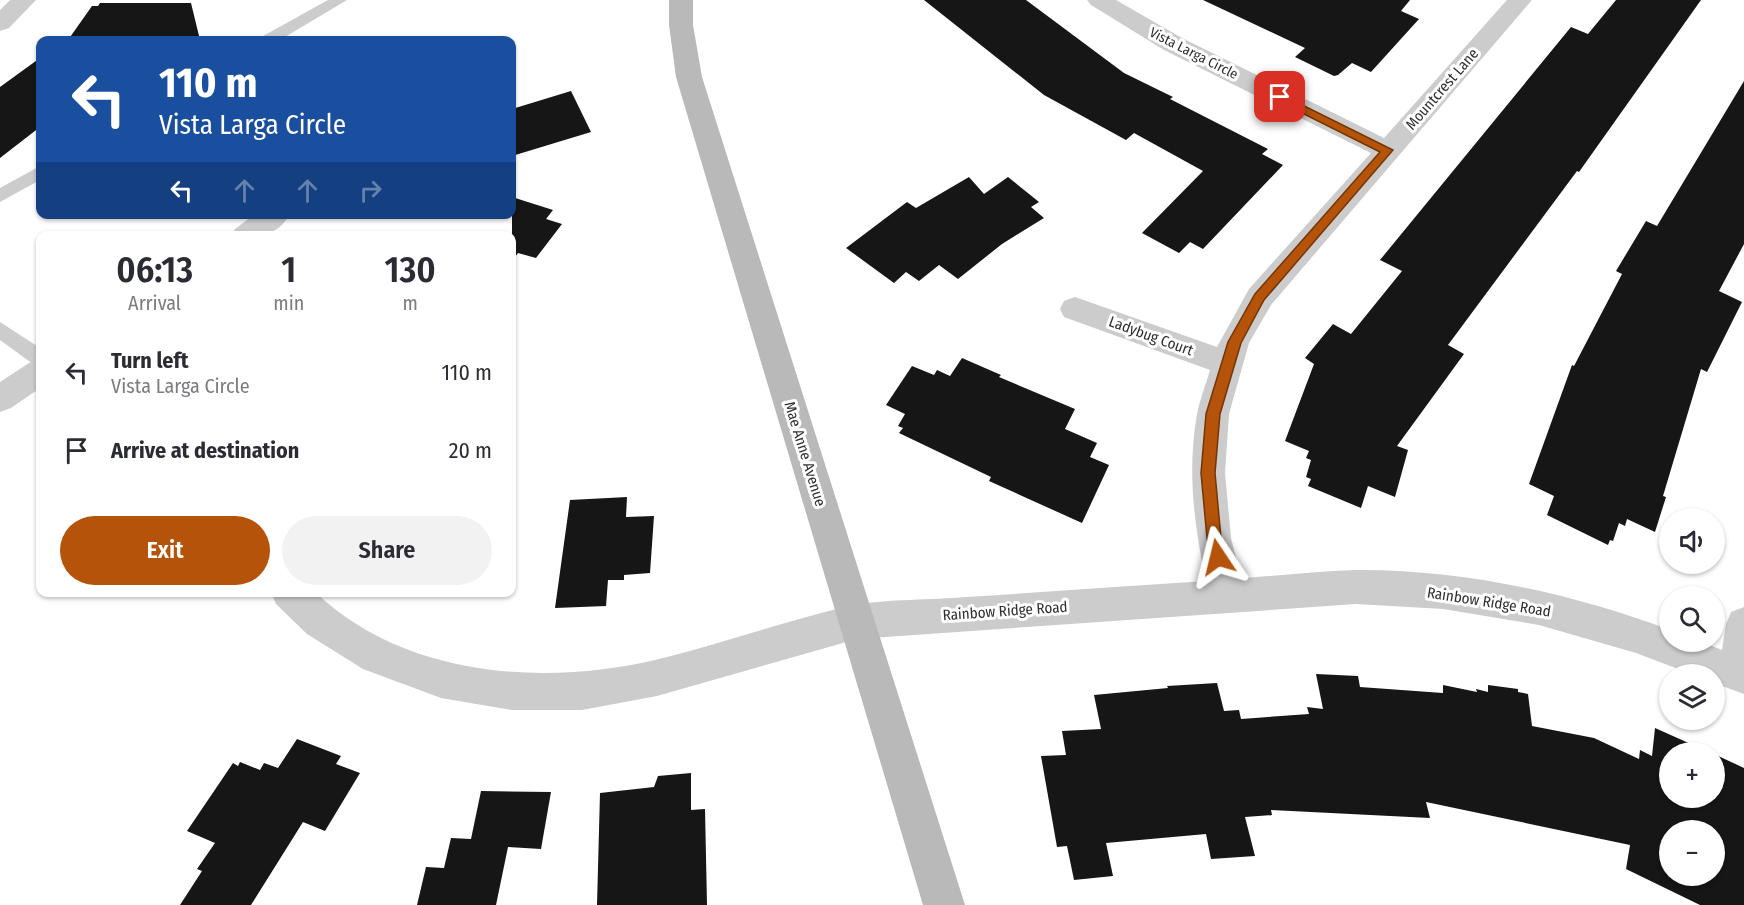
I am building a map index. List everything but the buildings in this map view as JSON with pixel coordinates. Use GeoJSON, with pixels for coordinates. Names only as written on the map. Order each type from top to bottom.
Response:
{"type":"FeatureCollection","features":[{"type":"Feature","properties":{"kind":"main road","name":"Mae Anne Avenue"},"geometry":{"type":"LineString","coordinates":[[681,0],[681,24],[689,77],[944,905]]}},
{"type":"Feature","properties":{"kind":"street"},"geometry":{"type":"LineString","coordinates":[[0,23],[24,0]]}},
{"type":"Feature","properties":{"kind":"street","name":"Vista Larga Circle"},"geometry":{"type":"LineString","coordinates":[[1099,0],[1173,44],[1388,150]]}},
{"type":"Feature","properties":{"kind":"street","name":"Mountcrest Lane"},"geometry":{"type":"LineString","coordinates":[[1227,595],[1214,538],[1208,473],[1213,414],[1234,342],[1260,297],[1520,0]]}},
{"type":"Feature","properties":{"kind":"street"},"geometry":{"type":"LineString","coordinates":[[252,231],[269,219]]}},
{"type":"Feature","properties":{"kind":"street","name":"Ladybug Court"},"geometry":{"type":"LineString","coordinates":[[1075,309],[1227,363]]}},
{"type":"Feature","properties":{"kind":"street"},"geometry":{"type":"LineString","coordinates":[[0,399],[36,375]]}},
{"type":"Feature","properties":{"kind":"street","name":"Rainbow Ridge Road"},"geometry":{"type":"LineString","coordinates":[[294,597],[320,622],[376,656],[441,680],[512,691],[582,691],[657,678],[856,622],[1356,587],[1443,592],[1539,608],[1625,632],[1741,675]]}},
{"type":"Feature","properties":{"kind":"street"},"geometry":{"type":"LineString","coordinates":[[1741,675],[1744,624]]}},
{"type":"Feature","properties":{"kind":"lane"},"geometry":{"type":"LineString","coordinates":[[276,36],[339,0]]}},
{"type":"Feature","properties":{"kind":"lane"},"geometry":{"type":"LineString","coordinates":[[0,196],[36,174]]}},
{"type":"Feature","properties":{"kind":"lane"},"geometry":{"type":"LineString","coordinates":[[0,330],[36,355]]}},
{"type":"Feature","properties":{"kind":"route"},"geometry":{"type":"LineString","coordinates":[[1218,557],[1208,473],[1213,414],[1234,342],[1260,297],[1388,150],[1280,97]]}}]}
